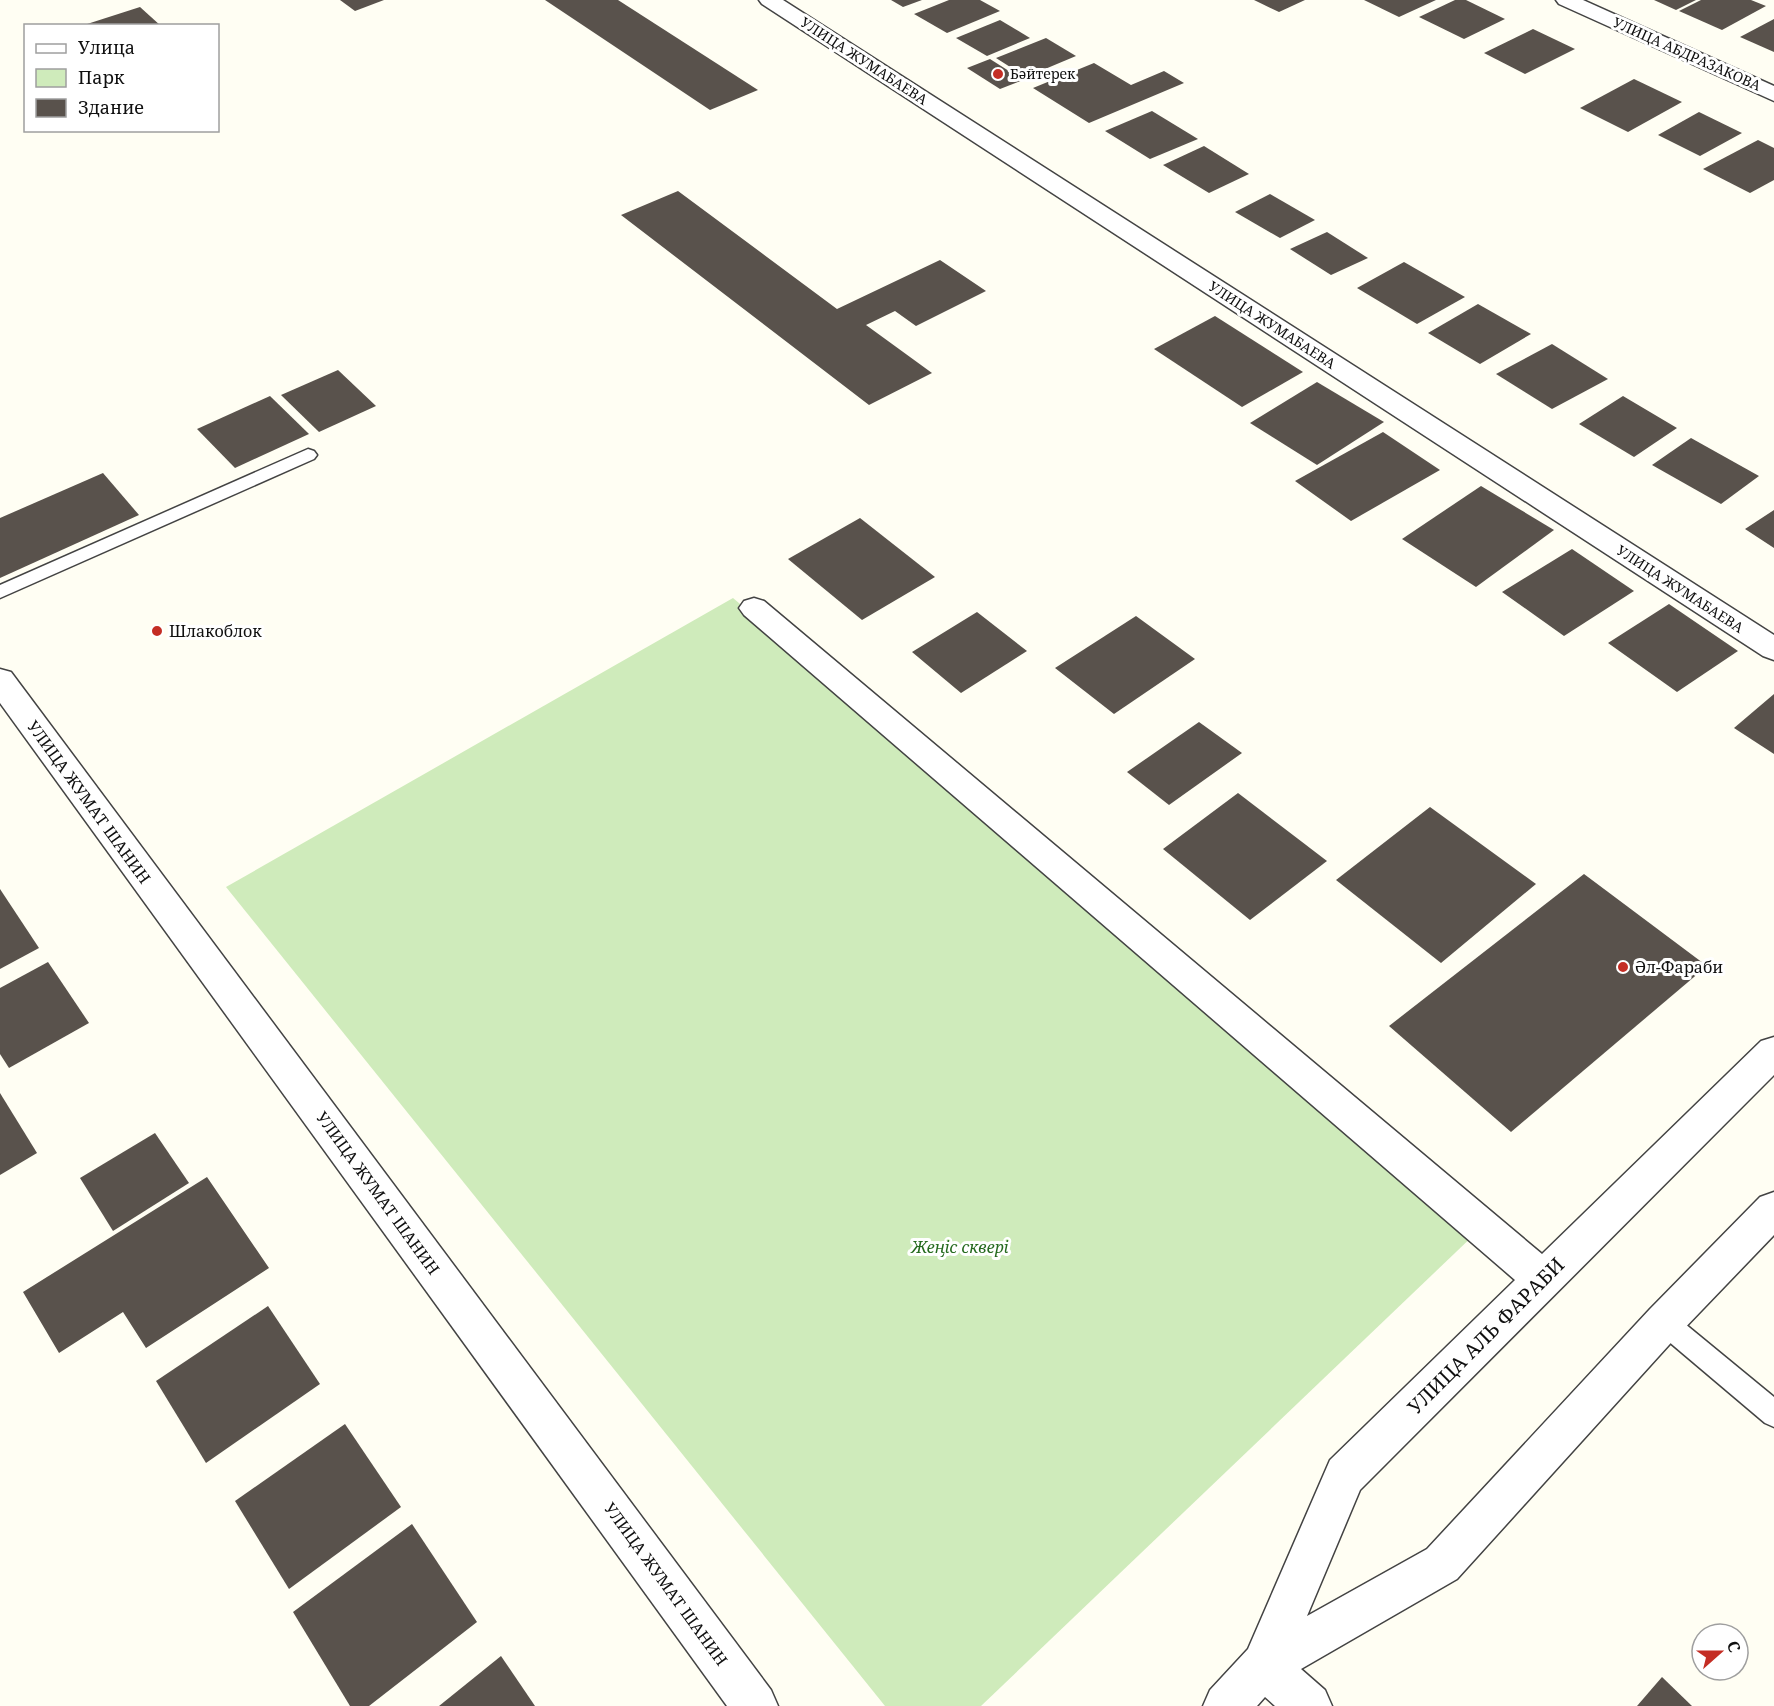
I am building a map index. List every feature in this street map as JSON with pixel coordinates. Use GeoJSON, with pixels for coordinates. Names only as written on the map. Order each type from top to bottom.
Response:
{"type":"FeatureCollection","features":[{"type":"Feature","properties":{"kind":"street","name":"УЛИЦА ЖУМАБАЕВА"},"geometry":{"type":"LineString","coordinates":[[769,0],[1774,650]]}},
{"type":"Feature","properties":{"kind":"street","name":"УЛИЦА АБДРАЗАКОВА"},"geometry":{"type":"LineString","coordinates":[[1566,0],[1774,94]]}},
{"type":"Feature","properties":{"kind":"street"},"geometry":{"type":"LineString","coordinates":[[754,608],[1544,1280]]}},
{"type":"Feature","properties":{"kind":"street","name":"УЛИЦА ЖУМАТ ШАНИН"},"geometry":{"type":"LineString","coordinates":[[0,680],[755,1706]]}},
{"type":"Feature","properties":{"kind":"street","name":"УЛИЦА АЛЬ ФАРАБИ"},"geometry":{"type":"LineString","coordinates":[[1264,1665],[1345,1475],[1774,1052]]}},
{"type":"Feature","properties":{"kind":"street","name":"УЛИЦА АЛЬ ФАРАБИ"},"geometry":{"type":"LineString","coordinates":[[1226,1706],[1264,1665],[1442,1564],[1664,1322],[1774,1209]]}},
{"type":"Feature","properties":{"kind":"street"},"geometry":{"type":"LineString","coordinates":[[1264,1665],[1309,1706]]}},
{"type":"Feature","properties":{"kind":"lane"},"geometry":{"type":"LineString","coordinates":[[0,592],[308,454]]}},
{"type":"Feature","properties":{"kind":"lane"},"geometry":{"type":"LineString","coordinates":[[1664,1322],[1774,1414]]}},
{"type":"Feature","properties":{"kind":"green space","name":"Жеңіс сквері"},"geometry":{"type":"Polygon","coordinates":[[[733,598],[1478,1231],[981,1706],[885,1706],[226,887],[733,598]]]}},
{"type":"Feature","properties":{"kind":"building"},"geometry":{"type":"Polygon","coordinates":[[[340,0],[384,0],[355,11],[340,0]]]}},
{"type":"Feature","properties":{"kind":"building"},"geometry":{"type":"Polygon","coordinates":[[[545,0],[618,0],[758,90],[710,110],[545,0]]]}},
{"type":"Feature","properties":{"kind":"building"},"geometry":{"type":"Polygon","coordinates":[[[891,0],[922,0],[903,7],[891,0]]]}},
{"type":"Feature","properties":{"kind":"building"},"geometry":{"type":"Polygon","coordinates":[[[949,0],[980,0],[1000,11],[947,33],[914,14],[949,0]]]}},
{"type":"Feature","properties":{"kind":"building"},"geometry":{"type":"Polygon","coordinates":[[[1254,0],[1305,0],[1279,12],[1254,0]]]}},
{"type":"Feature","properties":{"kind":"building"},"geometry":{"type":"Polygon","coordinates":[[[1364,0],[1436,0],[1399,17],[1364,0]]]}},
{"type":"Feature","properties":{"kind":"building"},"geometry":{"type":"Polygon","coordinates":[[[1455,0],[1466,0],[1505,19],[1464,39],[1419,17],[1455,0]]]}},
{"type":"Feature","properties":{"kind":"building"},"geometry":{"type":"Polygon","coordinates":[[[1654,0],[1696,0],[1676,10],[1654,0]]]}},
{"type":"Feature","properties":{"kind":"building"},"geometry":{"type":"Polygon","coordinates":[[[1701,0],[1751,0],[1766,6],[1722,30],[1679,11],[1701,0]]]}},
{"type":"Feature","properties":{"kind":"building"},"geometry":{"type":"Polygon","coordinates":[[[140,7],[159,24],[87,24],[140,7]]]}},
{"type":"Feature","properties":{"kind":"building"},"geometry":{"type":"Polygon","coordinates":[[[1774,19],[1774,52],[1740,37],[1774,19]]]}},
{"type":"Feature","properties":{"kind":"building"},"geometry":{"type":"Polygon","coordinates":[[[1000,20],[1030,38],[987,56],[956,38],[1000,20]]]}},
{"type":"Feature","properties":{"kind":"building"},"geometry":{"type":"Polygon","coordinates":[[[1533,29],[1575,49],[1525,74],[1484,53],[1533,29]]]}},
{"type":"Feature","properties":{"kind":"building"},"geometry":{"type":"Polygon","coordinates":[[[1046,38],[1076,56],[1026,77],[996,58],[1046,38]]]}},
{"type":"Feature","properties":{"kind":"building"},"geometry":{"type":"Polygon","coordinates":[[[990,59],[1023,80],[1000,89],[967,68],[990,59]]]}},
{"type":"Feature","properties":{"kind":"building"},"geometry":{"type":"Polygon","coordinates":[[[1094,63],[1131,85],[1164,71],[1184,83],[1089,123],[1033,88],[1094,63]]]}},
{"type":"Feature","properties":{"kind":"building"},"geometry":{"type":"Polygon","coordinates":[[[1634,79],[1682,102],[1628,132],[1580,108],[1634,79]]]}},
{"type":"Feature","properties":{"kind":"building"},"geometry":{"type":"Polygon","coordinates":[[[1152,111],[1198,139],[1150,159],[1105,131],[1152,111]]]}},
{"type":"Feature","properties":{"kind":"building"},"geometry":{"type":"Polygon","coordinates":[[[1699,112],[1742,133],[1700,156],[1658,135],[1699,112]]]}},
{"type":"Feature","properties":{"kind":"building"},"geometry":{"type":"Polygon","coordinates":[[[1758,140],[1774,148],[1774,180],[1750,193],[1703,169],[1758,140]]]}},
{"type":"Feature","properties":{"kind":"building"},"geometry":{"type":"Polygon","coordinates":[[[1204,146],[1249,174],[1209,193],[1163,165],[1204,146]]]}},
{"type":"Feature","properties":{"kind":"building"},"geometry":{"type":"Polygon","coordinates":[[[678,191],[837,309],[940,260],[986,291],[916,326],[895,311],[866,325],[932,373],[869,405],[621,215],[678,191]]]}},
{"type":"Feature","properties":{"kind":"building"},"geometry":{"type":"Polygon","coordinates":[[[1270,194],[1315,220],[1280,238],[1235,212],[1270,194]]]}},
{"type":"Feature","properties":{"kind":"building"},"geometry":{"type":"Polygon","coordinates":[[[1327,232],[1368,258],[1331,275],[1290,249],[1327,232]]]}},
{"type":"Feature","properties":{"kind":"building"},"geometry":{"type":"Polygon","coordinates":[[[1404,262],[1465,297],[1417,324],[1357,288],[1404,262]]]}},
{"type":"Feature","properties":{"kind":"building"},"geometry":{"type":"Polygon","coordinates":[[[1478,304],[1531,334],[1480,364],[1428,333],[1478,304]]]}},
{"type":"Feature","properties":{"kind":"building"},"geometry":{"type":"Polygon","coordinates":[[[1215,316],[1303,372],[1242,407],[1154,349],[1215,316]]]}},
{"type":"Feature","properties":{"kind":"building"},"geometry":{"type":"Polygon","coordinates":[[[1552,344],[1608,379],[1552,409],[1496,374],[1552,344]]]}},
{"type":"Feature","properties":{"kind":"building"},"geometry":{"type":"Polygon","coordinates":[[[338,370],[376,406],[319,432],[281,395],[338,370]]]}},
{"type":"Feature","properties":{"kind":"building"},"geometry":{"type":"Polygon","coordinates":[[[1317,382],[1384,422],[1317,465],[1250,423],[1317,382]]]}},
{"type":"Feature","properties":{"kind":"building"},"geometry":{"type":"Polygon","coordinates":[[[270,396],[309,434],[235,468],[197,429],[270,396]]]}},
{"type":"Feature","properties":{"kind":"building"},"geometry":{"type":"Polygon","coordinates":[[[1623,396],[1677,428],[1634,457],[1579,424],[1623,396]]]}},
{"type":"Feature","properties":{"kind":"building"},"geometry":{"type":"Polygon","coordinates":[[[1383,432],[1440,470],[1351,521],[1295,481],[1383,432]]]}},
{"type":"Feature","properties":{"kind":"building"},"geometry":{"type":"Polygon","coordinates":[[[1691,438],[1759,476],[1721,504],[1652,465],[1691,438]]]}},
{"type":"Feature","properties":{"kind":"building"},"geometry":{"type":"Polygon","coordinates":[[[103,473],[139,515],[0,578],[0,518],[103,473]]]}},
{"type":"Feature","properties":{"kind":"building"},"geometry":{"type":"Polygon","coordinates":[[[1481,486],[1554,530],[1476,587],[1402,539],[1481,486]]]}},
{"type":"Feature","properties":{"kind":"building"},"geometry":{"type":"Polygon","coordinates":[[[1774,510],[1774,548],[1745,529],[1774,510]]]}},
{"type":"Feature","properties":{"kind":"building"},"geometry":{"type":"Polygon","coordinates":[[[860,518],[935,577],[862,620],[788,559],[860,518]]]}},
{"type":"Feature","properties":{"kind":"building"},"geometry":{"type":"Polygon","coordinates":[[[1572,549],[1634,591],[1564,636],[1502,592],[1572,549]]]}},
{"type":"Feature","properties":{"kind":"building"},"geometry":{"type":"Polygon","coordinates":[[[1669,604],[1738,651],[1677,692],[1608,643],[1669,604]]]}},
{"type":"Feature","properties":{"kind":"building"},"geometry":{"type":"Polygon","coordinates":[[[977,612],[1027,651],[961,693],[912,652],[977,612]]]}},
{"type":"Feature","properties":{"kind":"building"},"geometry":{"type":"Polygon","coordinates":[[[1136,616],[1195,659],[1114,714],[1055,668],[1136,616]]]}},
{"type":"Feature","properties":{"kind":"building"},"geometry":{"type":"Polygon","coordinates":[[[1774,694],[1774,754],[1734,728],[1774,694]]]}},
{"type":"Feature","properties":{"kind":"building"},"geometry":{"type":"Polygon","coordinates":[[[1199,722],[1242,753],[1169,805],[1127,772],[1199,722]]]}},
{"type":"Feature","properties":{"kind":"building"},"geometry":{"type":"Polygon","coordinates":[[[1238,793],[1327,861],[1250,920],[1163,849],[1238,793]]]}},
{"type":"Feature","properties":{"kind":"building"},"geometry":{"type":"Polygon","coordinates":[[[1430,807],[1536,884],[1441,963],[1336,880],[1430,807]]]}},
{"type":"Feature","properties":{"kind":"building"},"geometry":{"type":"Polygon","coordinates":[[[1584,874],[1707,966],[1511,1132],[1389,1026],[1584,874]]]}},
{"type":"Feature","properties":{"kind":"building"},"geometry":{"type":"Polygon","coordinates":[[[0,889],[39,948],[0,969],[0,889]]]}},
{"type":"Feature","properties":{"kind":"building"},"geometry":{"type":"Polygon","coordinates":[[[48,962],[89,1023],[9,1068],[0,1054],[0,988],[48,962]]]}},
{"type":"Feature","properties":{"kind":"building"},"geometry":{"type":"Polygon","coordinates":[[[0,1093],[37,1153],[0,1175],[0,1093]]]}},
{"type":"Feature","properties":{"kind":"building"},"geometry":{"type":"Polygon","coordinates":[[[155,1133],[189,1183],[113,1231],[80,1178],[155,1133]]]}},
{"type":"Feature","properties":{"kind":"building"},"geometry":{"type":"Polygon","coordinates":[[[207,1177],[269,1268],[146,1348],[123,1312],[59,1353],[23,1292],[207,1177]]]}},
{"type":"Feature","properties":{"kind":"building"},"geometry":{"type":"Polygon","coordinates":[[[268,1306],[320,1384],[206,1463],[156,1381],[268,1306]]]}},
{"type":"Feature","properties":{"kind":"building"},"geometry":{"type":"Polygon","coordinates":[[[345,1424],[401,1507],[289,1589],[235,1501],[345,1424]]]}},
{"type":"Feature","properties":{"kind":"building"},"geometry":{"type":"Polygon","coordinates":[[[412,1524],[477,1622],[369,1706],[350,1706],[293,1612],[412,1524]]]}},
{"type":"Feature","properties":{"kind":"building"},"geometry":{"type":"Polygon","coordinates":[[[501,1656],[535,1706],[439,1706],[501,1656]]]}},
{"type":"Feature","properties":{"kind":"building"},"geometry":{"type":"Polygon","coordinates":[[[1662,1677],[1692,1706],[1637,1706],[1662,1677]]]}},
{"type":"Feature","properties":{"kind":"place","name":"Бәйтерек"},"geometry":{"type":"Point","coordinates":[998,74]}},
{"type":"Feature","properties":{"kind":"place","name":"Шлакоблок"},"geometry":{"type":"Point","coordinates":[157,631]}},
{"type":"Feature","properties":{"kind":"place","name":"Әл-Фараби"},"geometry":{"type":"Point","coordinates":[1623,967]}}]}
